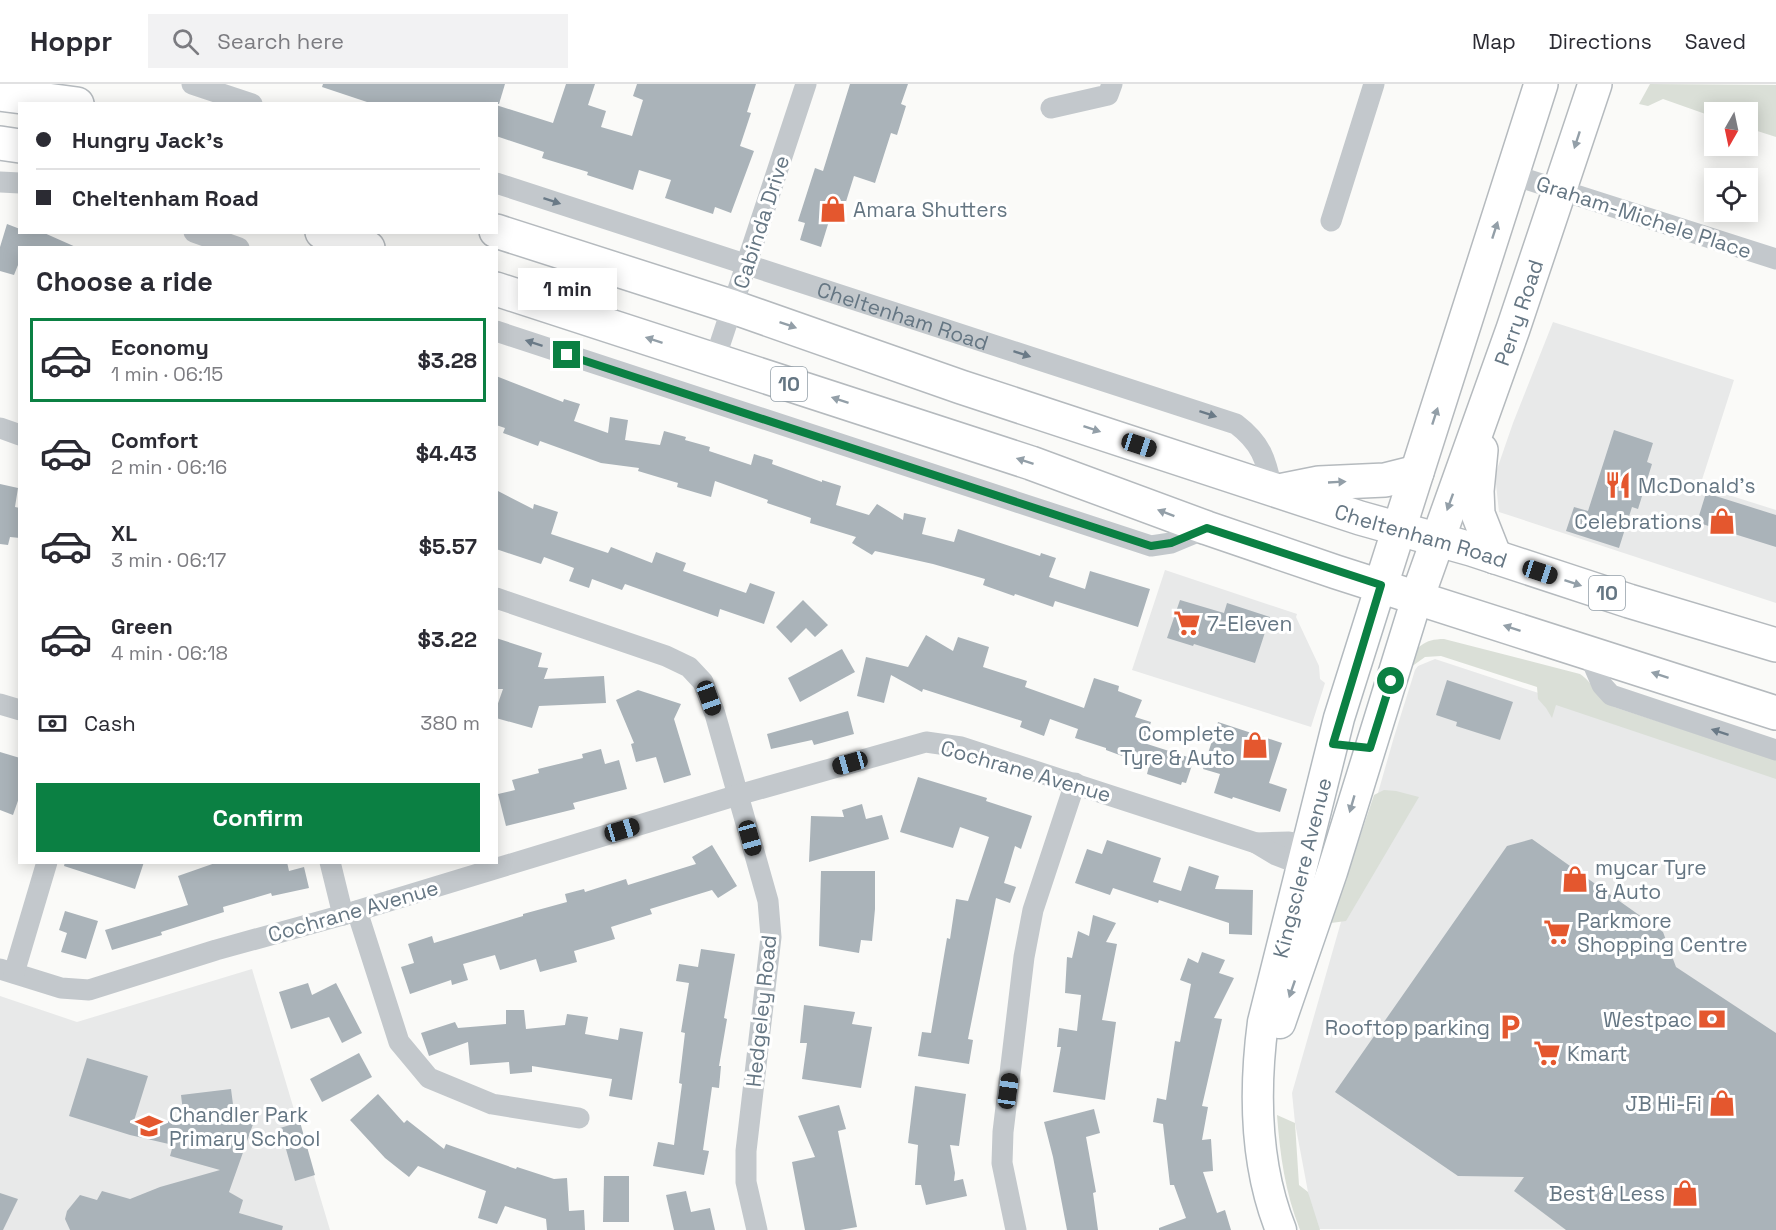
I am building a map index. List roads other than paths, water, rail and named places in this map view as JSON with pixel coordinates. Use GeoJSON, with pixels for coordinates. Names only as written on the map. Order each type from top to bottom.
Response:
{"type":"FeatureCollection","features":[{"type":"Feature","properties":{"kind":"main road"},"geometry":{"type":"LineString","coordinates":[[1381,585],[1541,84]]}},
{"type":"Feature","properties":{"kind":"main road","name":"Perry Road"},"geometry":{"type":"LineString","coordinates":[[1417,598],[1561,191],[1595,84]]}},
{"type":"Feature","properties":{"kind":"main road"},"geometry":{"type":"LineString","coordinates":[[0,94],[66,96]]}},
{"type":"Feature","properties":{"kind":"main road"},"geometry":{"type":"LineString","coordinates":[[0,143],[18,146]]}},
{"type":"Feature","properties":{"kind":"main road","name":"Cheltenham Road"},"geometry":{"type":"LineString","coordinates":[[498,232],[732,306],[961,387],[1399,530],[1495,557],[1776,645]]}},
{"type":"Feature","properties":{"kind":"main road"},"geometry":{"type":"LineString","coordinates":[[328,234],[362,246]]}},
{"type":"Feature","properties":{"kind":"main road","name":"10"},"geometry":{"type":"LineString","coordinates":[[498,290],[1070,477],[1207,528],[1417,598],[1776,713]]}},
{"type":"Feature","properties":{"kind":"main road"},"geometry":{"type":"LineString","coordinates":[[1488,398],[1477,491],[1478,514],[1495,557]]}},
{"type":"Feature","properties":{"kind":"main road"},"geometry":{"type":"LineString","coordinates":[[1276,490],[1319,483],[1385,480],[1417,472]]}},
{"type":"Feature","properties":{"kind":"main road","name":"Kingsclere Avenue"},"geometry":{"type":"LineString","coordinates":[[1281,1230],[1263,1162],[1259,1128],[1261,1040],[1265,1014],[1333,744],[1381,585]]}},
{"type":"Feature","properties":{"kind":"main road","name":"Kingsclere Avenue"},"geometry":{"type":"LineString","coordinates":[[1259,1082],[1332,872],[1417,598]]}},
{"type":"Feature","properties":{"kind":"main road"},"geometry":{"type":"LineString","coordinates":[[1333,744],[1367,756]]}},
{"type":"Feature","properties":{"kind":"main road"},"geometry":{"type":"LineString","coordinates":[[1305,855],[1332,872]]}},
{"type":"Feature","properties":{"kind":"street"},"geometry":{"type":"LineString","coordinates":[[192,84],[246,102]]}},
{"type":"Feature","properties":{"kind":"street","name":"Cabinda Drive"},"geometry":{"type":"LineString","coordinates":[[715,360],[806,84]]}},
{"type":"Feature","properties":{"kind":"street"},"geometry":{"type":"LineString","coordinates":[[1052,108],[1108,95],[1112,84]]}},
{"type":"Feature","properties":{"kind":"street"},"geometry":{"type":"LineString","coordinates":[[1331,221],[1374,84]]}},
{"type":"Feature","properties":{"kind":"street","name":"Graham-Michele Place"},"geometry":{"type":"LineString","coordinates":[[1513,175],[1776,259]]}},
{"type":"Feature","properties":{"kind":"street"},"geometry":{"type":"LineString","coordinates":[[0,182],[18,183]]}},
{"type":"Feature","properties":{"kind":"street","name":"Cheltenham Road"},"geometry":{"type":"LineString","coordinates":[[498,184],[1236,424],[1246,431],[1259,447],[1276,490]]}},
{"type":"Feature","properties":{"kind":"street"},"geometry":{"type":"LineString","coordinates":[[200,234],[233,246]]}},
{"type":"Feature","properties":{"kind":"street"},"geometry":{"type":"LineString","coordinates":[[498,332],[1151,546],[1171,543],[1207,528]]}},
{"type":"Feature","properties":{"kind":"street"},"geometry":{"type":"LineString","coordinates":[[0,428],[18,434]]}},
{"type":"Feature","properties":{"kind":"street","name":"Hedgeley Road"},"geometry":{"type":"LineString","coordinates":[[498,599],[666,656],[689,667],[703,682],[715,714],[768,901],[771,937],[747,1151],[746,1182],[757,1230]]}},
{"type":"Feature","properties":{"kind":"street"},"geometry":{"type":"LineString","coordinates":[[1588,652],[1602,685],[1611,695],[1776,750]]}},
{"type":"Feature","properties":{"kind":"street"},"geometry":{"type":"LineString","coordinates":[[0,704],[18,709]]}},
{"type":"Feature","properties":{"kind":"street","name":"Cochrane Avenue"},"geometry":{"type":"LineString","coordinates":[[7,971],[61,988],[89,990],[738,795],[926,742],[962,747],[1256,843],[1289,842],[1305,855]]}},
{"type":"Feature","properties":{"kind":"street"},"geometry":{"type":"LineString","coordinates":[[1016,1230],[1002,1163],[1003,1131],[1024,957],[1033,910],[1075,783]]}},
{"type":"Feature","properties":{"kind":"street"},"geometry":{"type":"LineString","coordinates":[[7,971],[46,864]]}},
{"type":"Feature","properties":{"kind":"street"},"geometry":{"type":"LineString","coordinates":[[331,864],[399,1042],[429,1078],[492,1104],[579,1118]]}},
{"type":"Feature","properties":{"kind":"place","name":"Amara Shutters"},"geometry":{"type":"Point","coordinates":[833,209]}},
{"type":"Feature","properties":{"kind":"place","name":"McDonald's"},"geometry":{"type":"Point","coordinates":[1618,485]}},
{"type":"Feature","properties":{"kind":"place","name":"Celebrations"},"geometry":{"type":"Point","coordinates":[1722,521]}},
{"type":"Feature","properties":{"kind":"place","name":"7-Eleven"},"geometry":{"type":"Point","coordinates":[1187,623]}},
{"type":"Feature","properties":{"kind":"place","name":"Complete Tyre & Auto"},"geometry":{"type":"Point","coordinates":[1255,745]}},
{"type":"Feature","properties":{"kind":"place","name":"mycar Tyre & Auto"},"geometry":{"type":"Point","coordinates":[1575,879]}},
{"type":"Feature","properties":{"kind":"place","name":"Parkmore Shopping Centre"},"geometry":{"type":"Point","coordinates":[1557,932]}},
{"type":"Feature","properties":{"kind":"place","name":"Westpac"},"geometry":{"type":"Point","coordinates":[1712,1019]}},
{"type":"Feature","properties":{"kind":"place","name":"Rooftop parking"},"geometry":{"type":"Point","coordinates":[1510,1027]}},
{"type":"Feature","properties":{"kind":"place","name":"Kmart"},"geometry":{"type":"Point","coordinates":[1547,1053]}},
{"type":"Feature","properties":{"kind":"place","name":"JB Hi-Fi"},"geometry":{"type":"Point","coordinates":[1722,1103]}},
{"type":"Feature","properties":{"kind":"place","name":"Chandler Park Primary School"},"geometry":{"type":"Point","coordinates":[149,1126]}},
{"type":"Feature","properties":{"kind":"place","name":"Best & Less"},"geometry":{"type":"Point","coordinates":[1685,1193]}}]}
